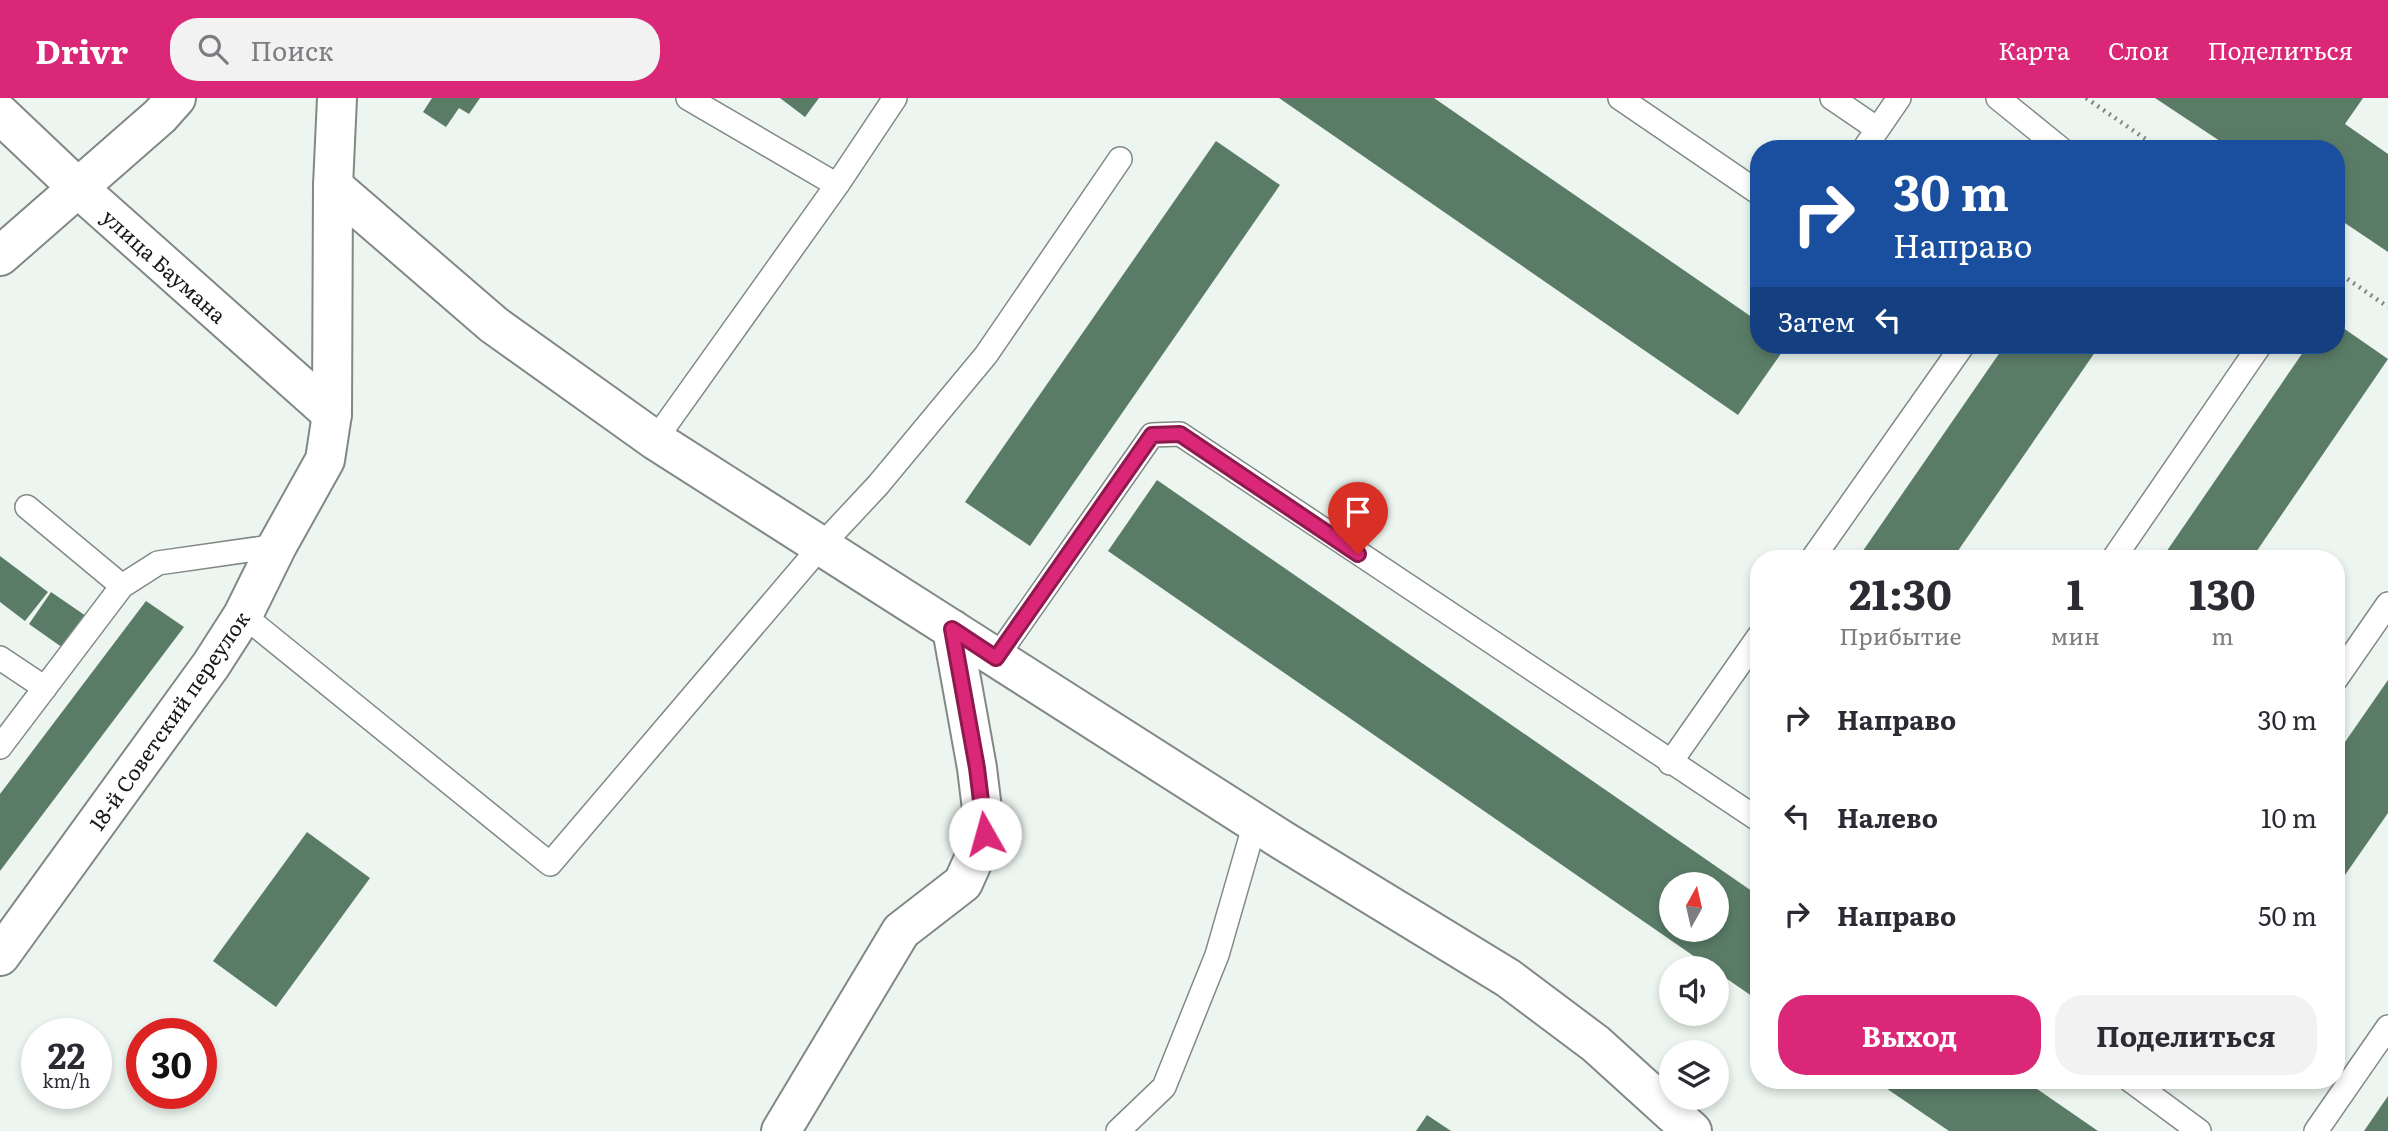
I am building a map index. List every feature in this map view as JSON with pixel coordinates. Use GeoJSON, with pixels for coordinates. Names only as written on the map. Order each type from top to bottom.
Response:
{"type":"FeatureCollection","features":[{"type":"Feature","properties":{"kind":"street"},"geometry":{"type":"LineString","coordinates":[[0,256],[160,116],[176,98]]}},
{"type":"Feature","properties":{"kind":"street","name":"18-й Советский переулок"},"geometry":{"type":"LineString","coordinates":[[0,956],[211,665],[243,615],[277,546],[325,460],[332,414],[333,186],[337,98]]}},
{"type":"Feature","properties":{"kind":"street","name":"улица Баумана"},"geometry":{"type":"LineString","coordinates":[[0,114],[78,188],[332,414]]}},
{"type":"Feature","properties":{"kind":"street"},"geometry":{"type":"LineString","coordinates":[[333,186],[494,325],[655,440],[1255,823],[1508,978],[1596,1044],[1693,1131]]}},
{"type":"Feature","properties":{"kind":"street"},"geometry":{"type":"LineString","coordinates":[[781,1131],[901,931],[963,883],[985,834],[977,768],[952,629]]}},
{"type":"Feature","properties":{"kind":"lane"},"geometry":{"type":"LineString","coordinates":[[688,98],[837,185]]}},
{"type":"Feature","properties":{"kind":"lane"},"geometry":{"type":"LineString","coordinates":[[655,440],[837,185],[895,98]]}},
{"type":"Feature","properties":{"kind":"lane"},"geometry":{"type":"LineString","coordinates":[[1620,98],[1750,187]]}},
{"type":"Feature","properties":{"kind":"lane"},"geometry":{"type":"LineString","coordinates":[[1832,98],[1876,128]]}},
{"type":"Feature","properties":{"kind":"lane"},"geometry":{"type":"LineString","coordinates":[[1869,140],[1899,98]]}},
{"type":"Feature","properties":{"kind":"lane"},"geometry":{"type":"LineString","coordinates":[[1998,98],[2050,140]]}},
{"type":"Feature","properties":{"kind":"lane"},"geometry":{"type":"LineString","coordinates":[[243,615],[550,864],[821,546],[878,485],[986,355],[1120,159]]}},
{"type":"Feature","properties":{"kind":"lane"},"geometry":{"type":"LineString","coordinates":[[1819,550],[1957,354]]}},
{"type":"Feature","properties":{"kind":"lane"},"geometry":{"type":"LineString","coordinates":[[2119,550],[2254,354]]}},
{"type":"Feature","properties":{"kind":"lane"},"geometry":{"type":"LineString","coordinates":[[996,658],[1152,435],[1180,434],[1750,814]]}},
{"type":"Feature","properties":{"kind":"lane"},"geometry":{"type":"LineString","coordinates":[[27,507],[122,586]]}},
{"type":"Feature","properties":{"kind":"lane"},"geometry":{"type":"LineString","coordinates":[[0,747],[122,586],[158,563],[277,546]]}},
{"type":"Feature","properties":{"kind":"lane"},"geometry":{"type":"LineString","coordinates":[[2345,666],[2388,604]]}},
{"type":"Feature","properties":{"kind":"lane"},"geometry":{"type":"LineString","coordinates":[[1670,762],[1750,649]]}},
{"type":"Feature","properties":{"kind":"lane"},"geometry":{"type":"LineString","coordinates":[[0,659],[45,688]]}},
{"type":"Feature","properties":{"kind":"lane"},"geometry":{"type":"LineString","coordinates":[[1118,1131],[1164,1087],[1217,955],[1255,823]]}},
{"type":"Feature","properties":{"kind":"lane"},"geometry":{"type":"LineString","coordinates":[[2316,1131],[2388,1027]]}},
{"type":"Feature","properties":{"kind":"lane"},"geometry":{"type":"LineString","coordinates":[[2142,1089],[2199,1131]]}},
{"type":"Feature","properties":{"kind":"path"},"geometry":{"type":"LineString","coordinates":[[2086,98],[2147,140]]}},
{"type":"Feature","properties":{"kind":"path"},"geometry":{"type":"LineString","coordinates":[[2345,277],[2388,307]]}},
{"type":"Feature","properties":{"kind":"building"},"geometry":{"type":"Polygon","coordinates":[[[432,98],[480,98],[469,114],[459,108],[446,127],[423,112],[432,98]]]}},
{"type":"Feature","properties":{"kind":"building"},"geometry":{"type":"Polygon","coordinates":[[[780,98],[819,98],[805,117],[780,98]]]}},
{"type":"Feature","properties":{"kind":"building"},"geometry":{"type":"Polygon","coordinates":[[[1279,98],[1434,98],[1750,316],[1750,354],[1781,354],[1738,415],[1279,98]]]}},
{"type":"Feature","properties":{"kind":"building"},"geometry":{"type":"Polygon","coordinates":[[[2155,98],[2363,98],[2345,124],[2388,154],[2388,252],[2345,223],[2345,140],[2218,140],[2155,98]]]}},
{"type":"Feature","properties":{"kind":"building"},"geometry":{"type":"Polygon","coordinates":[[[1216,141],[1280,185],[1030,546],[965,502],[1216,141]]]}},
{"type":"Feature","properties":{"kind":"building"},"geometry":{"type":"Polygon","coordinates":[[[2345,329],[2388,359],[2257,550],[2167,550],[2302,354],[2345,354],[2345,329]]]}},
{"type":"Feature","properties":{"kind":"building"},"geometry":{"type":"Polygon","coordinates":[[[1999,354],[2094,354],[1959,550],[1864,550],[1999,354]]]}},
{"type":"Feature","properties":{"kind":"building"},"geometry":{"type":"Polygon","coordinates":[[[1157,480],[1724,872],[1659,872],[1659,932],[1108,551],[1157,480]]]}},
{"type":"Feature","properties":{"kind":"building"},"geometry":{"type":"Polygon","coordinates":[[[0,556],[48,592],[25,621],[0,602],[0,556]]]}},
{"type":"Feature","properties":{"kind":"building"},"geometry":{"type":"Polygon","coordinates":[[[51,592],[86,616],[63,648],[29,624],[51,592]]]}},
{"type":"Feature","properties":{"kind":"building"},"geometry":{"type":"Polygon","coordinates":[[[146,601],[184,627],[0,871],[0,794],[146,601]]]}},
{"type":"Feature","properties":{"kind":"building"},"geometry":{"type":"Polygon","coordinates":[[[2388,680],[2388,813],[2345,875],[2345,742],[2388,680]]]}},
{"type":"Feature","properties":{"kind":"building"},"geometry":{"type":"Polygon","coordinates":[[[307,832],[370,878],[276,1007],[213,961],[307,832]]]}},
{"type":"Feature","properties":{"kind":"building"},"geometry":{"type":"Polygon","coordinates":[[[1729,875],[1750,890],[1750,995],[1729,980],[1729,956],[1694,956],[1673,942],[1729,942],[1729,875]]]}},
{"type":"Feature","properties":{"kind":"building"},"geometry":{"type":"Polygon","coordinates":[[[1887,1089],[2037,1089],[2098,1131],[1949,1131],[1887,1089]]]}},
{"type":"Feature","properties":{"kind":"building"},"geometry":{"type":"Polygon","coordinates":[[[2388,1096],[2388,1131],[2364,1131],[2388,1096]]]}},
{"type":"Feature","properties":{"kind":"building"},"geometry":{"type":"Polygon","coordinates":[[[1427,1115],[1451,1131],[1416,1131],[1427,1115]]]}},
{"type":"Feature","properties":{"kind":"route"},"geometry":{"type":"LineString","coordinates":[[985,834],[977,768],[952,629],[996,658],[1152,435],[1180,434],[1358,554]]}}]}
